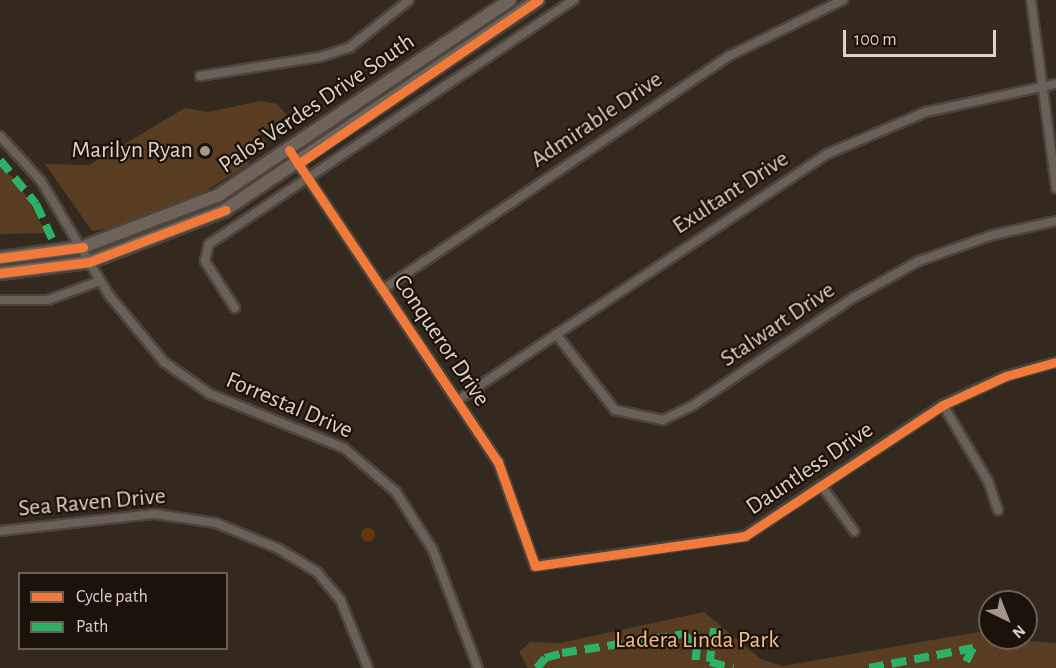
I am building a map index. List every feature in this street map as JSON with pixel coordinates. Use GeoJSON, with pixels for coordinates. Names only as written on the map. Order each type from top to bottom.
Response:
{"type":"FeatureCollection","features":[{"type":"Feature","properties":{"kind":"main road","name":"Palos Verdes Drive South"},"geometry":{"type":"LineString","coordinates":[[0,258],[83,247],[219,195],[510,0]]}},
{"type":"Feature","properties":{"kind":"main road","name":"Palos Verdes Drive South"},"geometry":{"type":"LineString","coordinates":[[0,273],[89,262],[225,210],[298,164],[538,0]]}},
{"type":"Feature","properties":{"kind":"street"},"geometry":{"type":"LineString","coordinates":[[200,76],[320,57],[350,47],[410,0]]}},
{"type":"Feature","properties":{"kind":"street"},"geometry":{"type":"LineString","coordinates":[[235,308],[203,252],[574,0]]}},
{"type":"Feature","properties":{"kind":"street","name":"Admirable Drive"},"geometry":{"type":"LineString","coordinates":[[382,290],[729,56],[843,0]]}},
{"type":"Feature","properties":{"kind":"street"},"geometry":{"type":"LineString","coordinates":[[1031,0],[1056,188]]}},
{"type":"Feature","properties":{"kind":"street","name":"Exultant Drive"},"geometry":{"type":"LineString","coordinates":[[458,400],[842,146],[926,112],[1042,85],[1056,84]]}},
{"type":"Feature","properties":{"kind":"street","name":"Forrestal Drive"},"geometry":{"type":"LineString","coordinates":[[0,136],[41,181],[83,247],[100,281],[130,326],[180,376],[210,394],[344,448],[396,492],[433,550],[478,668]]}},
{"type":"Feature","properties":{"kind":"street","name":"Conqueror Drive"},"geometry":{"type":"LineString","coordinates":[[289,150],[458,400],[502,470],[535,566]]}},
{"type":"Feature","properties":{"kind":"street","name":"Stalwart Drive"},"geometry":{"type":"LineString","coordinates":[[556,334],[615,410],[663,420],[692,406],[853,298],[919,261],[993,235],[1056,221]]}},
{"type":"Feature","properties":{"kind":"street"},"geometry":{"type":"LineString","coordinates":[[0,300],[48,300],[100,281]]}},
{"type":"Feature","properties":{"kind":"street","name":"Dauntless Drive"},"geometry":{"type":"LineString","coordinates":[[535,566],[745,536],[943,405],[1006,375],[1056,362]]}},
{"type":"Feature","properties":{"kind":"street"},"geometry":{"type":"LineString","coordinates":[[943,405],[988,481],[998,510]]}},
{"type":"Feature","properties":{"kind":"street"},"geometry":{"type":"LineString","coordinates":[[822,485],[854,531]]}},
{"type":"Feature","properties":{"kind":"street","name":"Sea Raven Drive"},"geometry":{"type":"LineString","coordinates":[[0,531],[155,514],[216,523],[279,549],[317,572],[340,599],[368,668]]}},
{"type":"Feature","properties":{"kind":"green space"},"geometry":{"type":"Polygon","coordinates":[[[261,101],[277,104],[287,115],[258,136],[267,141],[252,150],[248,165],[192,199],[126,226],[92,231],[45,164],[89,165],[185,108],[208,112],[261,101]]]}},
{"type":"Feature","properties":{"kind":"green space"},"geometry":{"type":"Polygon","coordinates":[[[0,164],[20,185],[46,233],[0,234],[0,164]]]}},
{"type":"Feature","properties":{"kind":"green space","name":"Ladera Linda Park"},"geometry":{"type":"Polygon","coordinates":[[[704,612],[761,659],[782,666],[978,632],[978,650],[1038,650],[1038,642],[1056,643],[1056,668],[528,668],[519,652],[530,642],[560,643],[704,612]]]}},
{"type":"Feature","properties":{"kind":"shaded area"},"geometry":{"type":"Polygon","coordinates":[[[368,528],[373,530],[375,535],[373,540],[368,542],[363,540],[361,535],[363,530],[368,528]]]}},
{"type":"Feature","properties":{"kind":"marked path"},"geometry":{"type":"LineString","coordinates":[[0,160],[36,204],[52,238]]}},
{"type":"Feature","properties":{"kind":"marked path"},"geometry":{"type":"LineString","coordinates":[[714,628],[710,662],[733,668]]}},
{"type":"Feature","properties":{"kind":"marked path"},"geometry":{"type":"LineString","coordinates":[[537,668],[545,658],[562,653],[683,634],[697,645],[695,668]]}},
{"type":"Feature","properties":{"kind":"marked path"},"geometry":{"type":"LineString","coordinates":[[869,668],[973,648],[963,668]]}},
{"type":"Feature","properties":{"kind":"cycle path"},"geometry":{"type":"LineString","coordinates":[[298,164],[538,0]]}},
{"type":"Feature","properties":{"kind":"cycle path"},"geometry":{"type":"LineString","coordinates":[[289,150],[498,462],[535,566],[745,536],[943,405],[1006,376],[1056,362]]}},
{"type":"Feature","properties":{"kind":"cycle path"},"geometry":{"type":"LineString","coordinates":[[0,273],[89,262],[225,210]]}},
{"type":"Feature","properties":{"kind":"cycle path"},"geometry":{"type":"LineString","coordinates":[[0,258],[83,247]]}},
{"type":"Feature","properties":{"kind":"place","name":"Marilyn Ryan"},"geometry":{"type":"Point","coordinates":[205,151]}}]}
